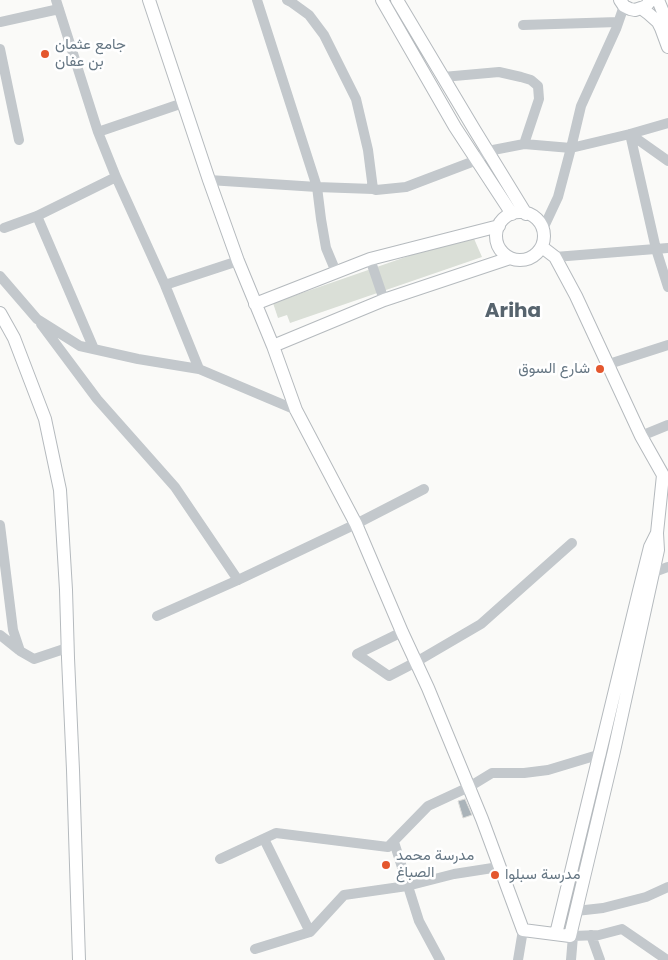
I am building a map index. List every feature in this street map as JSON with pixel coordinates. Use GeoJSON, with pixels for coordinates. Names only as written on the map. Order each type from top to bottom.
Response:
{"type":"FeatureCollection","features":[{"type":"Feature","properties":{"kind":"main road"},"geometry":{"type":"LineString","coordinates":[[149,0],[238,261],[273,346],[296,410],[356,524],[428,688],[524,930],[571,936],[654,572],[658,550],[657,533],[665,474],[642,436],[576,296],[554,257],[542,247]]}},
{"type":"Feature","properties":{"kind":"main road"},"geometry":{"type":"LineString","coordinates":[[382,0],[455,127],[512,214]]}},
{"type":"Feature","properties":{"kind":"main road"},"geometry":{"type":"LineString","coordinates":[[397,0],[526,214]]}},
{"type":"Feature","properties":{"kind":"main road"},"geometry":{"type":"LineString","coordinates":[[658,0],[668,24]]}},
{"type":"Feature","properties":{"kind":"main road"},"geometry":{"type":"LineString","coordinates":[[622,3],[630,9],[636,10],[646,4],[649,14],[658,22],[668,47]]}},
{"type":"Feature","properties":{"kind":"main road"},"geometry":{"type":"LineString","coordinates":[[512,214],[526,214],[536,218],[543,229],[544,239],[542,247],[537,253],[524,260],[510,258],[504,253],[497,240],[499,226],[503,220],[512,214]]}},
{"type":"Feature","properties":{"kind":"main road"},"geometry":{"type":"LineString","coordinates":[[255,304],[370,259],[499,226]]}},
{"type":"Feature","properties":{"kind":"main road"},"geometry":{"type":"LineString","coordinates":[[273,346],[384,300],[510,258]]}},
{"type":"Feature","properties":{"kind":"main road"},"geometry":{"type":"LineString","coordinates":[[0,313],[14,338],[45,419],[60,490],[66,590],[80,960]]}},
{"type":"Feature","properties":{"kind":"main road"},"geometry":{"type":"LineString","coordinates":[[556,934],[650,547],[657,533]]}},
{"type":"Feature","properties":{"kind":"street"},"geometry":{"type":"LineString","coordinates":[[257,0],[318,187],[326,248],[336,272]]}},
{"type":"Feature","properties":{"kind":"street"},"geometry":{"type":"LineString","coordinates":[[287,0],[309,16],[324,35],[356,100],[368,150],[373,188]]}},
{"type":"Feature","properties":{"kind":"street"},"geometry":{"type":"LineString","coordinates":[[543,229],[558,197],[581,106],[618,22],[622,3]]}},
{"type":"Feature","properties":{"kind":"street"},"geometry":{"type":"LineString","coordinates":[[0,22],[57,4],[98,132],[199,369]]}},
{"type":"Feature","properties":{"kind":"street"},"geometry":{"type":"LineString","coordinates":[[523,25],[618,22]]}},
{"type":"Feature","properties":{"kind":"street"},"geometry":{"type":"LineString","coordinates":[[0,49],[19,140]]}},
{"type":"Feature","properties":{"kind":"street"},"geometry":{"type":"LineString","coordinates":[[443,77],[499,72],[531,80],[538,86],[539,99],[524,144]]}},
{"type":"Feature","properties":{"kind":"street"},"geometry":{"type":"LineString","coordinates":[[98,132],[183,103]]}},
{"type":"Feature","properties":{"kind":"street"},"geometry":{"type":"LineString","coordinates":[[209,180],[318,187],[373,188],[376,190],[406,187],[477,160],[488,151],[524,144],[571,148],[668,123]]}},
{"type":"Feature","properties":{"kind":"street"},"geometry":{"type":"LineString","coordinates":[[630,134],[668,161]]}},
{"type":"Feature","properties":{"kind":"street"},"geometry":{"type":"LineString","coordinates":[[630,134],[656,249],[668,287]]}},
{"type":"Feature","properties":{"kind":"street"},"geometry":{"type":"LineString","coordinates":[[4,228],[37,216],[116,178]]}},
{"type":"Feature","properties":{"kind":"street"},"geometry":{"type":"LineString","coordinates":[[37,216],[94,349]]}},
{"type":"Feature","properties":{"kind":"street"},"geometry":{"type":"LineString","coordinates":[[554,257],[668,248]]}},
{"type":"Feature","properties":{"kind":"street"},"geometry":{"type":"LineString","coordinates":[[370,259],[384,300]]}},
{"type":"Feature","properties":{"kind":"street"},"geometry":{"type":"LineString","coordinates":[[165,286],[238,261]]}},
{"type":"Feature","properties":{"kind":"street"},"geometry":{"type":"LineString","coordinates":[[0,276],[37,319],[97,399],[176,487],[238,580]]}},
{"type":"Feature","properties":{"kind":"street"},"geometry":{"type":"LineString","coordinates":[[37,319],[80,346],[138,359],[199,369],[296,410]]}},
{"type":"Feature","properties":{"kind":"street"},"geometry":{"type":"LineString","coordinates":[[609,364],[668,344]]}},
{"type":"Feature","properties":{"kind":"street"},"geometry":{"type":"LineString","coordinates":[[642,436],[668,425]]}},
{"type":"Feature","properties":{"kind":"street"},"geometry":{"type":"LineString","coordinates":[[156,616],[238,580],[356,524],[424,489]]}},
{"type":"Feature","properties":{"kind":"street"},"geometry":{"type":"LineString","coordinates":[[0,525],[13,630],[20,651]]}},
{"type":"Feature","properties":{"kind":"street"},"geometry":{"type":"LineString","coordinates":[[402,632],[357,654],[389,676],[481,624],[572,543]]}},
{"type":"Feature","properties":{"kind":"street"},"geometry":{"type":"LineString","coordinates":[[654,572],[668,567]]}},
{"type":"Feature","properties":{"kind":"street"},"geometry":{"type":"LineString","coordinates":[[0,635],[20,651],[34,659],[67,648]]}},
{"type":"Feature","properties":{"kind":"street"},"geometry":{"type":"LineString","coordinates":[[220,859],[276,833],[388,847],[428,806],[492,773],[548,770],[600,754]]}},
{"type":"Feature","properties":{"kind":"street"},"geometry":{"type":"LineString","coordinates":[[264,839],[310,932]]}},
{"type":"Feature","properties":{"kind":"street"},"geometry":{"type":"LineString","coordinates":[[394,842],[419,922],[440,960]]}},
{"type":"Feature","properties":{"kind":"street"},"geometry":{"type":"LineString","coordinates":[[255,949],[310,932],[344,895],[407,886],[454,874],[500,867]]}},
{"type":"Feature","properties":{"kind":"street"},"geometry":{"type":"LineString","coordinates":[[576,911],[603,908],[646,896],[668,887]]}},
{"type":"Feature","properties":{"kind":"street"},"geometry":{"type":"LineString","coordinates":[[518,960],[524,930]]}},
{"type":"Feature","properties":{"kind":"street"},"geometry":{"type":"LineString","coordinates":[[571,960],[571,936],[599,935],[622,930],[667,960]]}},
{"type":"Feature","properties":{"kind":"street"},"geometry":{"type":"LineString","coordinates":[[591,935],[600,960]]}},
{"type":"Feature","properties":{"kind":"shaded area"},"geometry":{"type":"Polygon","coordinates":[[[472,234],[482,257],[290,323],[287,315],[278,318],[273,303],[472,234]]]}},
{"type":"Feature","properties":{"kind":"building"},"geometry":{"type":"Polygon","coordinates":[[[465,799],[472,815],[463,818],[458,801],[465,799]]]}},
{"type":"Feature","properties":{"kind":"place","name":"جامع عثمان بن عفان"},"geometry":{"type":"Point","coordinates":[45,54]}},
{"type":"Feature","properties":{"kind":"place","name":"شارع السوق"},"geometry":{"type":"Point","coordinates":[600,369]}},
{"type":"Feature","properties":{"kind":"place","name":"مدرسة محمد الصباغ"},"geometry":{"type":"Point","coordinates":[386,865]}},
{"type":"Feature","properties":{"kind":"place","name":"مدرسة سبلوا"},"geometry":{"type":"Point","coordinates":[495,875]}},
{"type":"Feature","properties":{"kind":"district","name":"Ariha"},"geometry":{"type":"Point","coordinates":[513,312]}}]}
